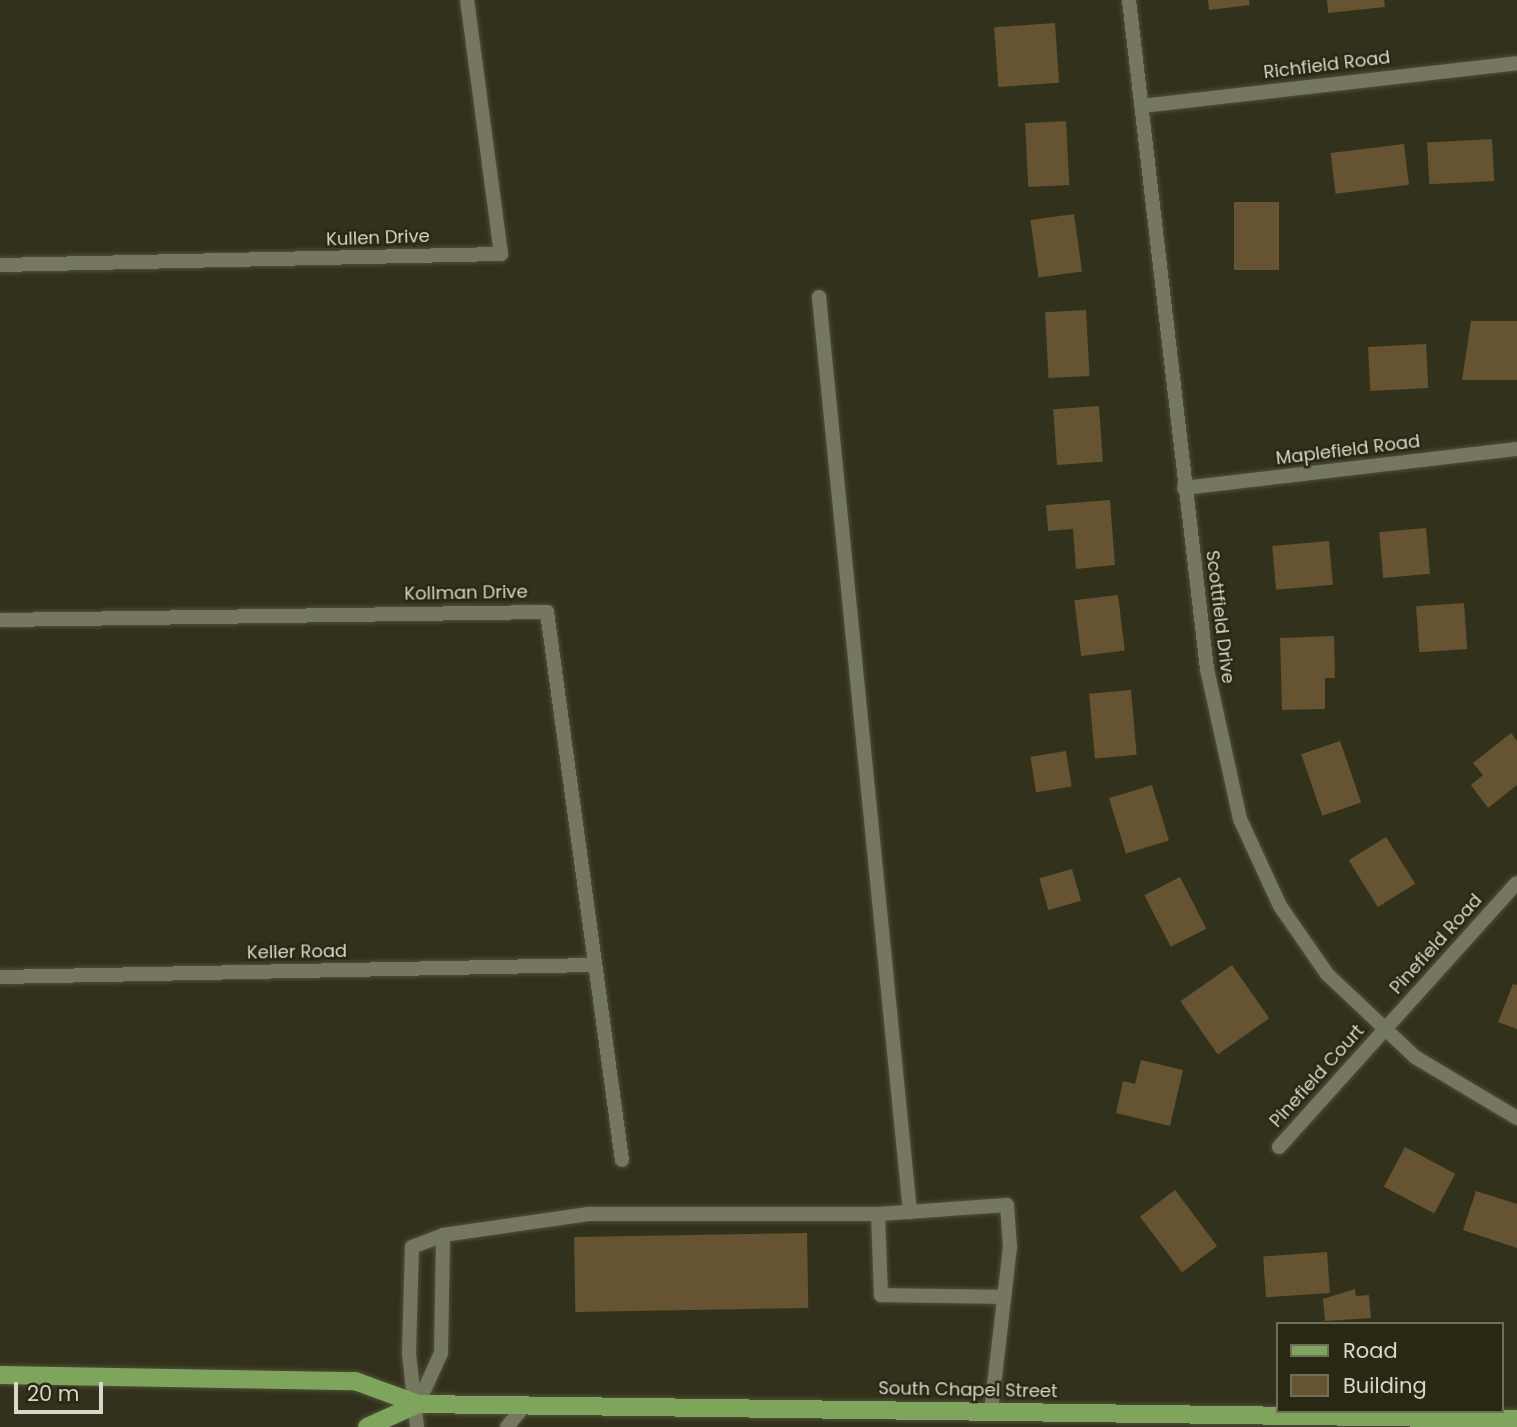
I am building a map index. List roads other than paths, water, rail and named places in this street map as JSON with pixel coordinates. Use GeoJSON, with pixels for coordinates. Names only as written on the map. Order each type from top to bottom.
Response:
{"type":"FeatureCollection","features":[{"type":"Feature","properties":{"kind":"main road","name":"South Chapel Street"},"geometry":{"type":"LineString","coordinates":[[0,1376],[355,1381],[418,1404],[991,1412],[1173,1420],[1517,1419]]}},
{"type":"Feature","properties":{"kind":"main road","name":"South Chapel Street"},"geometry":{"type":"LineString","coordinates":[[367,1427],[418,1404]]}},
{"type":"Feature","properties":{"kind":"street","name":"Kullen Drive"},"geometry":{"type":"LineString","coordinates":[[0,265],[501,254],[467,0]]}},
{"type":"Feature","properties":{"kind":"street","name":"Scottfield Drive"},"geometry":{"type":"LineString","coordinates":[[1129,0],[1184,488],[1214,717],[1240,818],[1301,940],[1383,1031],[1453,1084],[1517,1118]]}},
{"type":"Feature","properties":{"kind":"street","name":"Richfield Road"},"geometry":{"type":"LineString","coordinates":[[1142,106],[1517,63]]}},
{"type":"Feature","properties":{"kind":"street"},"geometry":{"type":"LineString","coordinates":[[819,298],[910,1212]]}},
{"type":"Feature","properties":{"kind":"street","name":"Maplefield Road"},"geometry":{"type":"LineString","coordinates":[[1184,488],[1517,449]]}},
{"type":"Feature","properties":{"kind":"street","name":"Kollman Drive"},"geometry":{"type":"LineString","coordinates":[[0,620],[547,612],[622,1160]]}},
{"type":"Feature","properties":{"kind":"street","name":"Pinefield Road"},"geometry":{"type":"LineString","coordinates":[[1383,1031],[1517,883]]}},
{"type":"Feature","properties":{"kind":"street","name":"Keller Road"},"geometry":{"type":"LineString","coordinates":[[0,977],[595,965]]}},
{"type":"Feature","properties":{"kind":"street","name":"Pinefield Court"},"geometry":{"type":"LineString","coordinates":[[1279,1147],[1383,1031]]}},
{"type":"Feature","properties":{"kind":"street"},"geometry":{"type":"LineString","coordinates":[[417,1427],[418,1404],[409,1353],[412,1247],[443,1235],[554,1215],[878,1214],[1007,1205],[1002,1297],[991,1412]]}},
{"type":"Feature","properties":{"kind":"street"},"geometry":{"type":"LineString","coordinates":[[878,1214],[881,1295],[1002,1297]]}},
{"type":"Feature","properties":{"kind":"street"},"geometry":{"type":"LineString","coordinates":[[418,1404],[441,1353],[443,1235]]}},
{"type":"Feature","properties":{"kind":"street"},"geometry":{"type":"LineString","coordinates":[[507,1427],[525,1405]]}}]}
